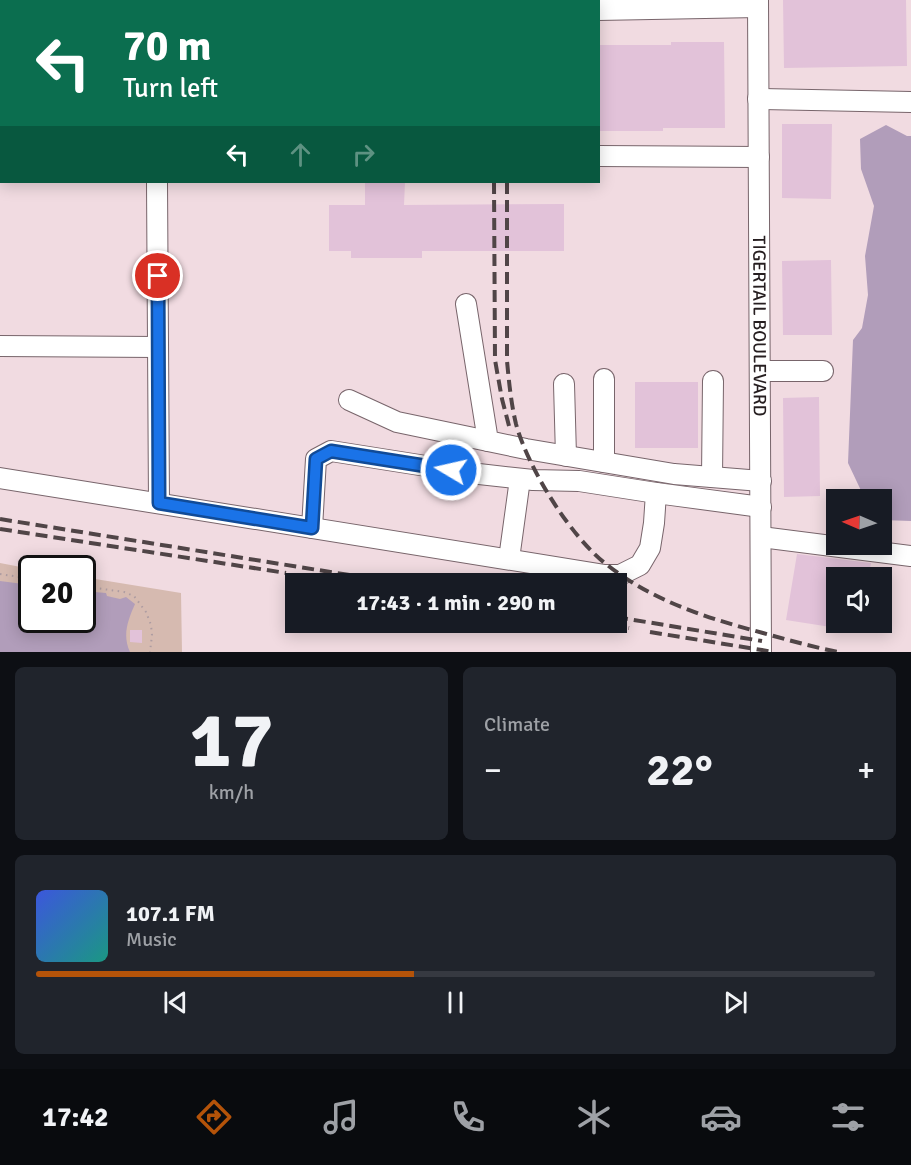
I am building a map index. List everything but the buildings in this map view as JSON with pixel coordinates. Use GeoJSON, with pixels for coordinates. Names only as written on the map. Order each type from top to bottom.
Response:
{"type":"FeatureCollection","features":[{"type":"Feature","properties":{"kind":"street"},"geometry":{"type":"LineString","coordinates":[[600,10],[758,4]]}},
{"type":"Feature","properties":{"kind":"street","name":"TIGERTAIL BOULEVARD"},"geometry":{"type":"LineString","coordinates":[[758,4],[761,652]]}},
{"type":"Feature","properties":{"kind":"street"},"geometry":{"type":"LineString","coordinates":[[758,99],[911,102]]}},
{"type":"Feature","properties":{"kind":"street"},"geometry":{"type":"LineString","coordinates":[[600,156],[759,157]]}},
{"type":"Feature","properties":{"kind":"street"},"geometry":{"type":"LineString","coordinates":[[158,183],[159,503]]}},
{"type":"Feature","properties":{"kind":"street"},"geometry":{"type":"LineString","coordinates":[[466,304],[478,366],[488,441]]}},
{"type":"Feature","properties":{"kind":"street"},"geometry":{"type":"LineString","coordinates":[[0,346],[158,347]]}},
{"type":"Feature","properties":{"kind":"street"},"geometry":{"type":"LineString","coordinates":[[760,371],[823,370]]}},
{"type":"Feature","properties":{"kind":"street"},"geometry":{"type":"LineString","coordinates":[[604,379],[604,462]]}},
{"type":"Feature","properties":{"kind":"street"},"geometry":{"type":"LineString","coordinates":[[712,477],[713,381]]}},
{"type":"Feature","properties":{"kind":"street"},"geometry":{"type":"LineString","coordinates":[[564,384],[566,456]]}},
{"type":"Feature","properties":{"kind":"street"},"geometry":{"type":"LineString","coordinates":[[349,400],[397,422],[526,449],[674,474],[760,481]]}},
{"type":"Feature","properties":{"kind":"street"},"geometry":{"type":"LineString","coordinates":[[312,528],[316,459],[331,451],[470,473],[533,480],[579,481],[760,507]]}},
{"type":"Feature","properties":{"kind":"street"},"geometry":{"type":"LineString","coordinates":[[0,478],[605,575],[620,575],[640,565],[650,548],[656,493]]}},
{"type":"Feature","properties":{"kind":"street"},"geometry":{"type":"LineString","coordinates":[[509,560],[520,479]]}},
{"type":"Feature","properties":{"kind":"street"},"geometry":{"type":"LineString","coordinates":[[761,537],[911,556]]}},
{"type":"Feature","properties":{"kind":"path"},"geometry":{"type":"LineString","coordinates":[[0,574],[18,577]]}},
{"type":"Feature","properties":{"kind":"path"},"geometry":{"type":"LineString","coordinates":[[96,588],[124,591],[134,596],[146,612],[151,625],[150,652]]}},
{"type":"Feature","properties":{"kind":"shaded area"},"geometry":{"type":"Polygon","coordinates":[[[886,125],[911,136],[911,521],[892,520],[892,489],[860,489],[848,463],[853,340],[862,328],[868,295],[865,256],[874,206],[861,169],[860,139],[886,125]]]}},
{"type":"Feature","properties":{"kind":"shaded area"},"geometry":{"type":"Polygon","coordinates":[[[0,563],[18,566],[18,633],[96,633],[96,579],[181,593],[182,652],[0,652],[0,563]]]}},
{"type":"Feature","properties":{"kind":"shaded area"},"geometry":{"type":"Polygon","coordinates":[[[0,581],[18,583],[18,633],[96,633],[96,592],[106,593],[107,596],[120,599],[126,597],[135,604],[126,634],[130,652],[0,652],[0,581]]]}},
{"type":"Feature","properties":{"kind":"railway"},"geometry":{"type":"LineString","coordinates":[[494,183],[495,360],[509,426]]}},
{"type":"Feature","properties":{"kind":"railway"},"geometry":{"type":"LineString","coordinates":[[507,183],[509,385],[516,424],[522,442],[540,480],[565,519],[592,552],[606,564],[661,598],[721,621],[838,652]]}},
{"type":"Feature","properties":{"kind":"railway"},"geometry":{"type":"LineString","coordinates":[[0,519],[336,573]]}},
{"type":"Feature","properties":{"kind":"railway"},"geometry":{"type":"LineString","coordinates":[[0,529],[286,573]]}},
{"type":"Feature","properties":{"kind":"railway"},"geometry":{"type":"LineString","coordinates":[[627,619],[762,641]]}},
{"type":"Feature","properties":{"kind":"railway"},"geometry":{"type":"LineString","coordinates":[[650,632],[774,652]]}},
{"type":"Feature","properties":{"kind":"route"},"geometry":{"type":"LineString","coordinates":[[158,276],[159,503],[312,528],[316,459],[331,451],[451,470]]}}]}
